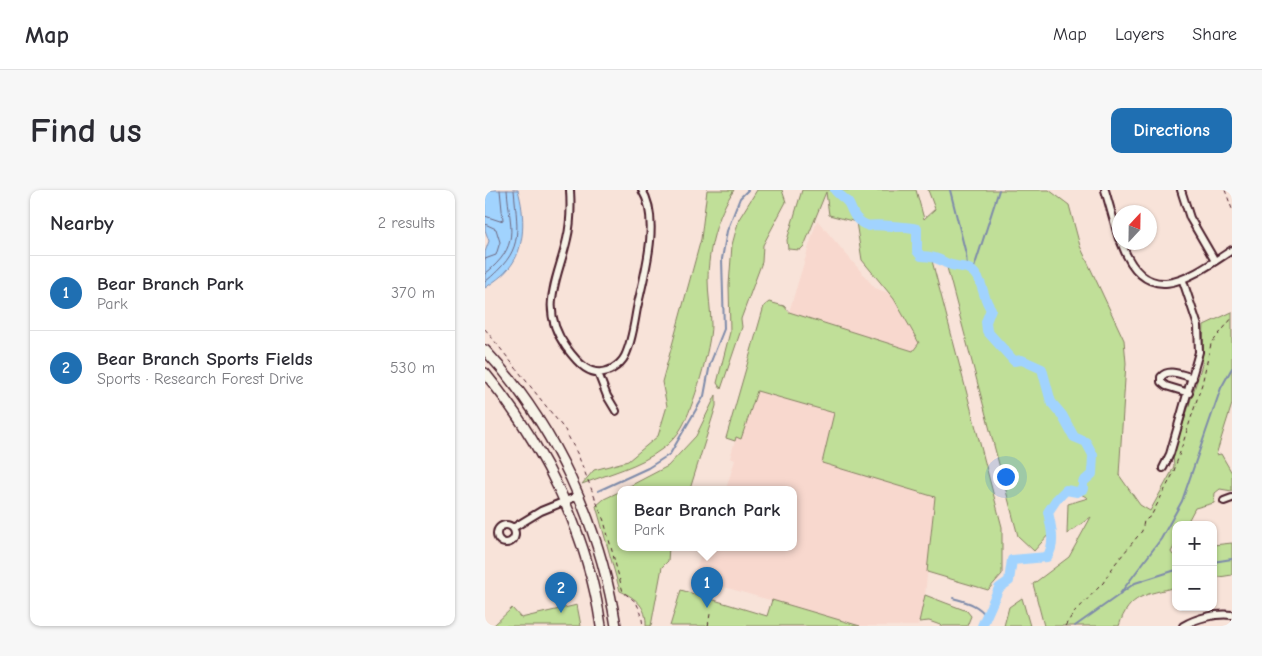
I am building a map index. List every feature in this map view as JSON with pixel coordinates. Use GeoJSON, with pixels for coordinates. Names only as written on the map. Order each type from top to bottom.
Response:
{"type":"FeatureCollection","features":[{"type":"Feature","properties":{"kind":"main road"},"geometry":{"type":"LineString","coordinates":[[485,350],[537,418],[578,496],[608,585],[616,626]]}},
{"type":"Feature","properties":{"kind":"main road"},"geometry":{"type":"LineString","coordinates":[[485,373],[529,433],[564,501],[584,554],[601,626]]}},
{"type":"Feature","properties":{"kind":"street"},"geometry":{"type":"LineString","coordinates":[[570,190],[569,228],[552,291],[551,313],[557,333],[577,360],[584,368],[598,373],[607,371],[622,361],[631,338],[650,241],[647,201],[641,190]]}},
{"type":"Feature","properties":{"kind":"street"},"geometry":{"type":"LineString","coordinates":[[1105,190],[1112,214]]}},
{"type":"Feature","properties":{"kind":"street"},"geometry":{"type":"LineString","coordinates":[[1181,190],[1191,218],[1215,262]]}},
{"type":"Feature","properties":{"kind":"street"},"geometry":{"type":"LineString","coordinates":[[1124,250],[1129,263],[1147,279],[1169,283],[1183,281],[1232,250]]}},
{"type":"Feature","properties":{"kind":"street"},"geometry":{"type":"LineString","coordinates":[[1163,468],[1170,454],[1189,393],[1199,352],[1199,332],[1183,281]]}},
{"type":"Feature","properties":{"kind":"street"},"geometry":{"type":"LineString","coordinates":[[1189,393],[1166,386],[1161,382],[1161,377],[1171,372],[1193,378]]}},
{"type":"Feature","properties":{"kind":"street"},"geometry":{"type":"LineString","coordinates":[[598,373],[607,396],[616,411]]}},
{"type":"Feature","properties":{"kind":"street"},"geometry":{"type":"LineString","coordinates":[[513,528],[541,511],[578,496]]}},
{"type":"Feature","properties":{"kind":"street"},"geometry":{"type":"LineString","coordinates":[[1224,501],[1232,498]]}},
{"type":"Feature","properties":{"kind":"street"},"geometry":{"type":"LineString","coordinates":[[1183,626],[1195,620],[1222,614],[1232,616]]}},
{"type":"Feature","properties":{"kind":"path"},"geometry":{"type":"LineString","coordinates":[[1225,190],[1232,209]]}},
{"type":"Feature","properties":{"kind":"path"},"geometry":{"type":"LineString","coordinates":[[1065,626],[1073,614],[1103,583],[1142,531],[1144,522],[1151,516],[1173,474],[1202,384],[1211,344],[1232,318]]}},
{"type":"Feature","properties":{"kind":"path"},"geometry":{"type":"LineString","coordinates":[[708,626],[710,614]]}},
{"type":"Feature","properties":{"kind":"shaded area"},"geometry":{"type":"Polygon","coordinates":[[[817,220],[875,288],[891,294],[919,343],[913,351],[789,312],[817,220]]]}},
{"type":"Feature","properties":{"kind":"shaded area"},"geometry":{"type":"Polygon","coordinates":[[[757,391],[835,413],[823,463],[935,497],[925,595],[918,626],[860,626],[693,578],[702,551],[797,551],[797,486],[727,486],[735,460],[730,458],[736,437],[741,438],[757,391]]]}},
{"type":"Feature","properties":{"kind":"green space"},"geometry":{"type":"Polygon","coordinates":[[[707,190],[734,190],[718,222],[712,245],[708,269],[710,335],[701,377],[686,418],[673,439],[653,455],[634,465],[582,484],[594,470],[628,461],[658,436],[667,406],[662,382],[701,239],[707,190]]]}},
{"type":"Feature","properties":{"kind":"green space"},"geometry":{"type":"Polygon","coordinates":[[[757,190],[782,190],[786,202],[763,245],[762,262],[741,319],[742,327],[721,389],[717,383],[730,332],[729,285],[732,245],[739,219],[757,190]]]}},
{"type":"Feature","properties":{"kind":"green space"},"geometry":{"type":"Polygon","coordinates":[[[802,190],[916,190],[924,219],[935,209],[928,190],[1049,190],[1069,205],[1080,246],[1124,340],[1126,363],[1119,475],[1140,505],[1150,511],[1174,466],[1173,455],[1202,365],[1204,325],[1232,312],[1232,404],[1216,455],[1221,454],[1232,473],[1232,491],[1220,489],[1215,493],[1214,503],[1195,508],[1188,521],[1172,521],[1172,588],[1147,594],[1134,602],[1123,615],[1119,626],[1044,626],[1033,584],[1069,557],[1091,517],[1067,534],[1068,504],[1088,498],[1066,486],[1050,503],[1049,534],[1034,551],[1018,536],[945,260],[931,257],[1002,527],[1002,574],[988,590],[927,572],[935,497],[822,463],[834,413],[757,391],[741,439],[736,437],[735,441],[726,438],[764,306],[769,302],[784,306],[789,312],[913,351],[919,343],[894,299],[862,260],[856,222],[829,215],[826,192],[804,246],[800,250],[788,249],[787,240],[802,190]]]}},
{"type":"Feature","properties":{"kind":"green space"},"geometry":{"type":"Polygon","coordinates":[[[716,395],[716,406],[691,486],[630,486],[668,466],[696,436],[716,395]]]}},
{"type":"Feature","properties":{"kind":"green space"},"geometry":{"type":"Polygon","coordinates":[[[617,493],[617,551],[669,551],[668,561],[662,567],[651,626],[646,626],[645,614],[636,600],[620,591],[596,506],[604,499],[617,493]]]}},
{"type":"Feature","properties":{"kind":"green space"},"geometry":{"type":"Polygon","coordinates":[[[1232,543],[1232,575],[1217,577],[1217,545],[1232,543]]]}},
{"type":"Feature","properties":{"kind":"green space"},"geometry":{"type":"Polygon","coordinates":[[[681,590],[767,616],[772,600],[860,626],[670,626],[681,590]]]}},
{"type":"Feature","properties":{"kind":"green space"},"geometry":{"type":"Polygon","coordinates":[[[925,595],[967,611],[971,616],[967,626],[943,626],[929,621],[919,622],[925,595]]]}},
{"type":"Feature","properties":{"kind":"green space"},"geometry":{"type":"Polygon","coordinates":[[[1022,598],[1030,626],[1004,626],[1009,607],[1022,598]]]}},
{"type":"Feature","properties":{"kind":"green space"},"geometry":{"type":"Polygon","coordinates":[[[577,605],[581,626],[493,626],[512,608],[521,618],[577,605]]]}},
{"type":"Feature","properties":{"kind":"water"},"geometry":{"type":"Polygon","coordinates":[[[485,190],[518,190],[522,210],[523,231],[515,260],[504,274],[485,288],[485,252],[489,241],[485,230],[485,190]]]}},
{"type":"Feature","properties":{"kind":"waterway"},"geometry":{"type":"LineString","coordinates":[[598,491],[648,468],[670,454],[704,396],[710,364],[724,329],[722,259],[727,231],[740,198],[748,190]]}},
{"type":"Feature","properties":{"kind":"waterway"},"geometry":{"type":"LineString","coordinates":[[835,190],[847,201],[855,216],[862,223],[869,226],[917,229],[917,251],[921,256],[928,256],[951,265],[964,267],[975,274],[991,309],[986,322],[987,331],[1014,361],[1022,360],[1042,369],[1051,402],[1062,415],[1074,437],[1086,442],[1093,455],[1092,474],[1083,482],[1083,489],[1077,492],[1066,490],[1048,512],[1052,541],[1047,557],[1012,560],[1009,581],[999,588],[982,626]]}},
{"type":"Feature","properties":{"kind":"waterway"},"geometry":{"type":"LineString","coordinates":[[950,190],[966,254],[967,267]]}},
{"type":"Feature","properties":{"kind":"waterway"},"geometry":{"type":"LineString","coordinates":[[973,271],[999,190]]}},
{"type":"Feature","properties":{"kind":"waterway"},"geometry":{"type":"LineString","coordinates":[[1075,626],[1119,595],[1161,539],[1182,501],[1221,388],[1232,368]]}},
{"type":"Feature","properties":{"kind":"waterway"},"geometry":{"type":"LineString","coordinates":[[1217,561],[1232,559]]}},
{"type":"Feature","properties":{"kind":"waterway"},"geometry":{"type":"LineString","coordinates":[[1121,593],[1135,583],[1172,571]]}},
{"type":"Feature","properties":{"kind":"waterway"},"geometry":{"type":"LineString","coordinates":[[953,598],[975,606],[986,616]]}},
{"type":"Feature","properties":{"kind":"place","name":"Bear Branch Park"},"geometry":{"type":"Point","coordinates":[707,608]}},
{"type":"Feature","properties":{"kind":"place","name":"Bear Branch Sports Fields"},"geometry":{"type":"Point","coordinates":[561,613]}}]}
